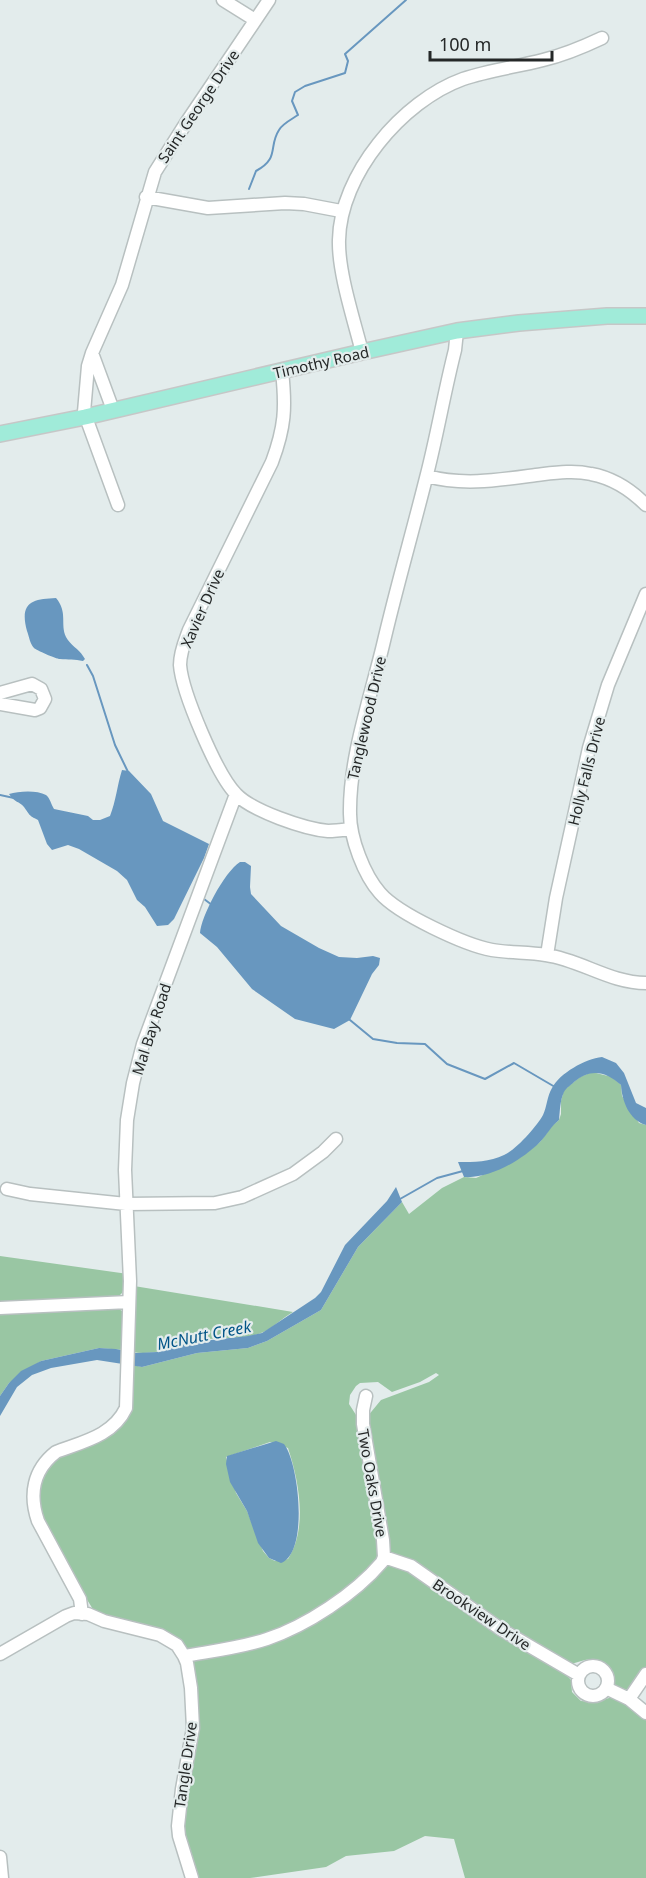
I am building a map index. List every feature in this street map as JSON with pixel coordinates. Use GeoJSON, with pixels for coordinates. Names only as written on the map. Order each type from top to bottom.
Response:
{"type":"FeatureCollection","features":[{"type":"Feature","properties":{"kind":"main road","name":"Timothy Road"},"geometry":{"type":"LineString","coordinates":[[0,434],[85,417],[457,331],[519,323],[608,316],[646,316]]}},
{"type":"Feature","properties":{"kind":"street"},"geometry":{"type":"LineString","coordinates":[[223,0],[255,20]]}},
{"type":"Feature","properties":{"kind":"street","name":"Saint George Drive"},"geometry":{"type":"LineString","coordinates":[[85,417],[84,403],[88,366],[122,285],[153,176],[164,156],[270,0]]}},
{"type":"Feature","properties":{"kind":"street"},"geometry":{"type":"LineString","coordinates":[[362,352],[340,259],[339,242],[341,211],[355,181],[375,149],[404,115],[441,90],[462,80],[561,55],[602,38]]}},
{"type":"Feature","properties":{"kind":"street"},"geometry":{"type":"LineString","coordinates":[[146,197],[208,208],[285,203],[341,211]]}},
{"type":"Feature","properties":{"kind":"street","name":"Tanglewood Drive"},"geometry":{"type":"LineString","coordinates":[[457,331],[455,350],[427,476],[358,744],[350,793],[351,829],[366,872],[381,894],[403,910],[454,938],[480,947],[547,955],[608,976],[646,983]]}},
{"type":"Feature","properties":{"kind":"street"},"geometry":{"type":"LineString","coordinates":[[92,353],[113,410]]}},
{"type":"Feature","properties":{"kind":"street","name":"Xavier Drive"},"geometry":{"type":"LineString","coordinates":[[282,371],[285,417],[277,448],[189,630],[180,661],[194,713],[217,763],[236,794],[263,812],[307,826],[327,831],[351,829]]}},
{"type":"Feature","properties":{"kind":"street"},"geometry":{"type":"LineString","coordinates":[[85,417],[118,505]]}},
{"type":"Feature","properties":{"kind":"street"},"geometry":{"type":"LineString","coordinates":[[427,476],[456,482],[475,482],[560,472],[590,473],[616,482],[638,497],[646,506]]}},
{"type":"Feature","properties":{"kind":"street","name":"Holly Falls Drive"},"geometry":{"type":"LineString","coordinates":[[547,955],[556,898],[590,748],[608,685],[646,594]]}},
{"type":"Feature","properties":{"kind":"street"},"geometry":{"type":"LineString","coordinates":[[0,693],[32,684],[41,689],[45,699],[40,708],[35,710],[0,704]]}},
{"type":"Feature","properties":{"kind":"street","name":"Mal Bay Road"},"geometry":{"type":"LineString","coordinates":[[82,1614],[80,1599],[38,1521],[33,1507],[32,1492],[40,1472],[50,1457],[56,1452],[100,1435],[121,1418],[126,1408],[130,1256],[124,1170],[127,1120],[133,1083],[143,1044],[236,794]]}},
{"type":"Feature","properties":{"kind":"street"},"geometry":{"type":"LineString","coordinates":[[7,1189],[30,1194],[126,1204],[215,1203],[242,1197],[293,1173],[323,1152],[336,1139]]}},
{"type":"Feature","properties":{"kind":"street"},"geometry":{"type":"LineString","coordinates":[[0,1308],[129,1302]]}},
{"type":"Feature","properties":{"kind":"street","name":"Two Oaks Drive"},"geometry":{"type":"LineString","coordinates":[[184,1656],[240,1646],[282,1633],[309,1619],[354,1588],[378,1567],[384,1557],[383,1540],[363,1424],[366,1396]]}},
{"type":"Feature","properties":{"kind":"street","name":"Brookview Drive"},"geometry":{"type":"LineString","coordinates":[[384,1557],[411,1566],[502,1630],[579,1675],[579,1688],[586,1695],[598,1696],[606,1688]]}},
{"type":"Feature","properties":{"kind":"street"},"geometry":{"type":"LineString","coordinates":[[0,1654],[74,1613],[160,1635],[177,1645],[184,1656]]}},
{"type":"Feature","properties":{"kind":"street","name":"Tangle Drive"},"geometry":{"type":"LineString","coordinates":[[184,1656],[191,1688],[193,1728],[178,1814],[178,1826],[192,1878]]}},
{"type":"Feature","properties":{"kind":"street"},"geometry":{"type":"LineString","coordinates":[[579,1675],[586,1668],[594,1666],[599,1668],[608,1680],[606,1688],[629,1699],[646,1713]]}},
{"type":"Feature","properties":{"kind":"street"},"geometry":{"type":"LineString","coordinates":[[629,1699],[646,1674]]}},
{"type":"Feature","properties":{"kind":"street"},"geometry":{"type":"LineString","coordinates":[[0,1857],[2,1878]]}},
{"type":"Feature","properties":{"kind":"green space"},"geometry":{"type":"Polygon","coordinates":[[[592,1072],[612,1077],[621,1085],[622,1096],[639,1123],[646,1125],[646,1667],[630,1691],[615,1686],[608,1671],[596,1661],[585,1660],[571,1664],[467,1603],[407,1558],[387,1552],[367,1417],[381,1400],[429,1382],[439,1375],[436,1373],[420,1382],[392,1392],[378,1382],[360,1383],[350,1395],[349,1404],[358,1418],[381,1545],[377,1565],[333,1598],[297,1622],[241,1642],[188,1649],[94,1611],[42,1526],[36,1493],[39,1478],[56,1457],[128,1412],[134,1390],[133,1365],[142,1367],[197,1353],[248,1348],[267,1341],[321,1310],[358,1247],[402,1202],[409,1214],[442,1188],[464,1177],[476,1178],[525,1154],[540,1142],[559,1120],[564,1090],[580,1077],[592,1072]],[[270,1442],[226,1457],[236,1493],[247,1511],[263,1551],[275,1561],[288,1559],[294,1547],[300,1519],[298,1489],[288,1448],[270,1442]]]}},
{"type":"Feature","properties":{"kind":"green space"},"geometry":{"type":"Polygon","coordinates":[[[0,1256],[128,1274],[122,1293],[118,1297],[0,1304],[0,1256]]]}},
{"type":"Feature","properties":{"kind":"green space"},"geometry":{"type":"Polygon","coordinates":[[[134,1286],[293,1312],[269,1329],[255,1335],[210,1339],[151,1353],[132,1352],[134,1286]]]}},
{"type":"Feature","properties":{"kind":"green space"},"geometry":{"type":"Polygon","coordinates":[[[114,1306],[122,1311],[124,1318],[124,1350],[99,1348],[41,1361],[9,1383],[0,1396],[0,1310],[114,1306]]]}},
{"type":"Feature","properties":{"kind":"green space"},"geometry":{"type":"Polygon","coordinates":[[[394,1564],[563,1671],[571,1680],[572,1692],[581,1701],[595,1702],[616,1696],[637,1709],[646,1720],[646,1878],[465,1878],[454,1839],[425,1836],[394,1851],[346,1856],[326,1867],[250,1878],[197,1878],[186,1843],[182,1807],[195,1741],[191,1664],[195,1659],[261,1644],[388,1565],[394,1564]]]}},
{"type":"Feature","properties":{"kind":"water"},"geometry":{"type":"Polygon","coordinates":[[[56,598],[62,608],[66,637],[85,659],[83,661],[55,658],[36,649],[31,642],[25,621],[27,608],[35,601],[56,598]]]}},
{"type":"Feature","properties":{"kind":"water"},"geometry":{"type":"Polygon","coordinates":[[[122,770],[129,771],[151,794],[163,821],[209,844],[174,919],[168,925],[157,926],[145,907],[137,900],[127,880],[117,871],[68,845],[52,850],[47,844],[38,820],[9,794],[42,793],[49,798],[54,809],[100,820],[110,816],[122,770]]]}},
{"type":"Feature","properties":{"kind":"water"},"geometry":{"type":"Polygon","coordinates":[[[240,862],[251,866],[251,894],[281,926],[339,957],[373,956],[380,958],[379,965],[372,974],[350,1020],[334,1029],[295,1019],[252,989],[217,947],[200,933],[214,895],[227,875],[240,862]]]}},
{"type":"Feature","properties":{"kind":"water"},"geometry":{"type":"Polygon","coordinates":[[[602,1057],[616,1063],[624,1073],[636,1103],[646,1108],[646,1125],[640,1123],[631,1114],[623,1097],[621,1085],[604,1074],[592,1073],[574,1082],[565,1091],[559,1120],[533,1149],[515,1162],[495,1172],[464,1177],[458,1162],[488,1160],[509,1152],[540,1120],[550,1091],[556,1082],[581,1064],[602,1057]]]}},
{"type":"Feature","properties":{"kind":"water"},"geometry":{"type":"Polygon","coordinates":[[[396,1187],[402,1202],[358,1247],[321,1310],[267,1341],[248,1348],[197,1353],[142,1367],[97,1360],[51,1368],[32,1375],[17,1387],[0,1416],[0,1396],[9,1383],[21,1371],[41,1361],[99,1348],[136,1353],[157,1352],[192,1342],[262,1333],[321,1292],[345,1245],[387,1201],[396,1187]]]}},
{"type":"Feature","properties":{"kind":"water"},"geometry":{"type":"Polygon","coordinates":[[[276,1441],[284,1444],[289,1454],[294,1469],[299,1507],[295,1543],[290,1556],[281,1563],[269,1558],[258,1543],[247,1511],[230,1482],[226,1464],[227,1456],[276,1441]]]}},
{"type":"Feature","properties":{"kind":"waterway"},"geometry":{"type":"LineString","coordinates":[[249,189],[256,171],[271,157],[280,128],[298,115],[292,101],[295,92],[305,86],[345,73],[348,61],[345,54],[406,0]]}},
{"type":"Feature","properties":{"kind":"waterway"},"geometry":{"type":"LineString","coordinates":[[87,665],[93,676],[115,745],[129,774]]}},
{"type":"Feature","properties":{"kind":"waterway"},"geometry":{"type":"LineString","coordinates":[[0,795],[14,798]]}},
{"type":"Feature","properties":{"kind":"waterway"},"geometry":{"type":"LineString","coordinates":[[204,899],[212,905]]}},
{"type":"Feature","properties":{"kind":"waterway"},"geometry":{"type":"LineString","coordinates":[[350,1020],[373,1039],[425,1044],[447,1064],[485,1079],[514,1063],[555,1087]]}},
{"type":"Feature","properties":{"kind":"waterway","name":"McNutt Creek"},"geometry":{"type":"LineString","coordinates":[[400,1199],[437,1178],[463,1171]]}}]}
